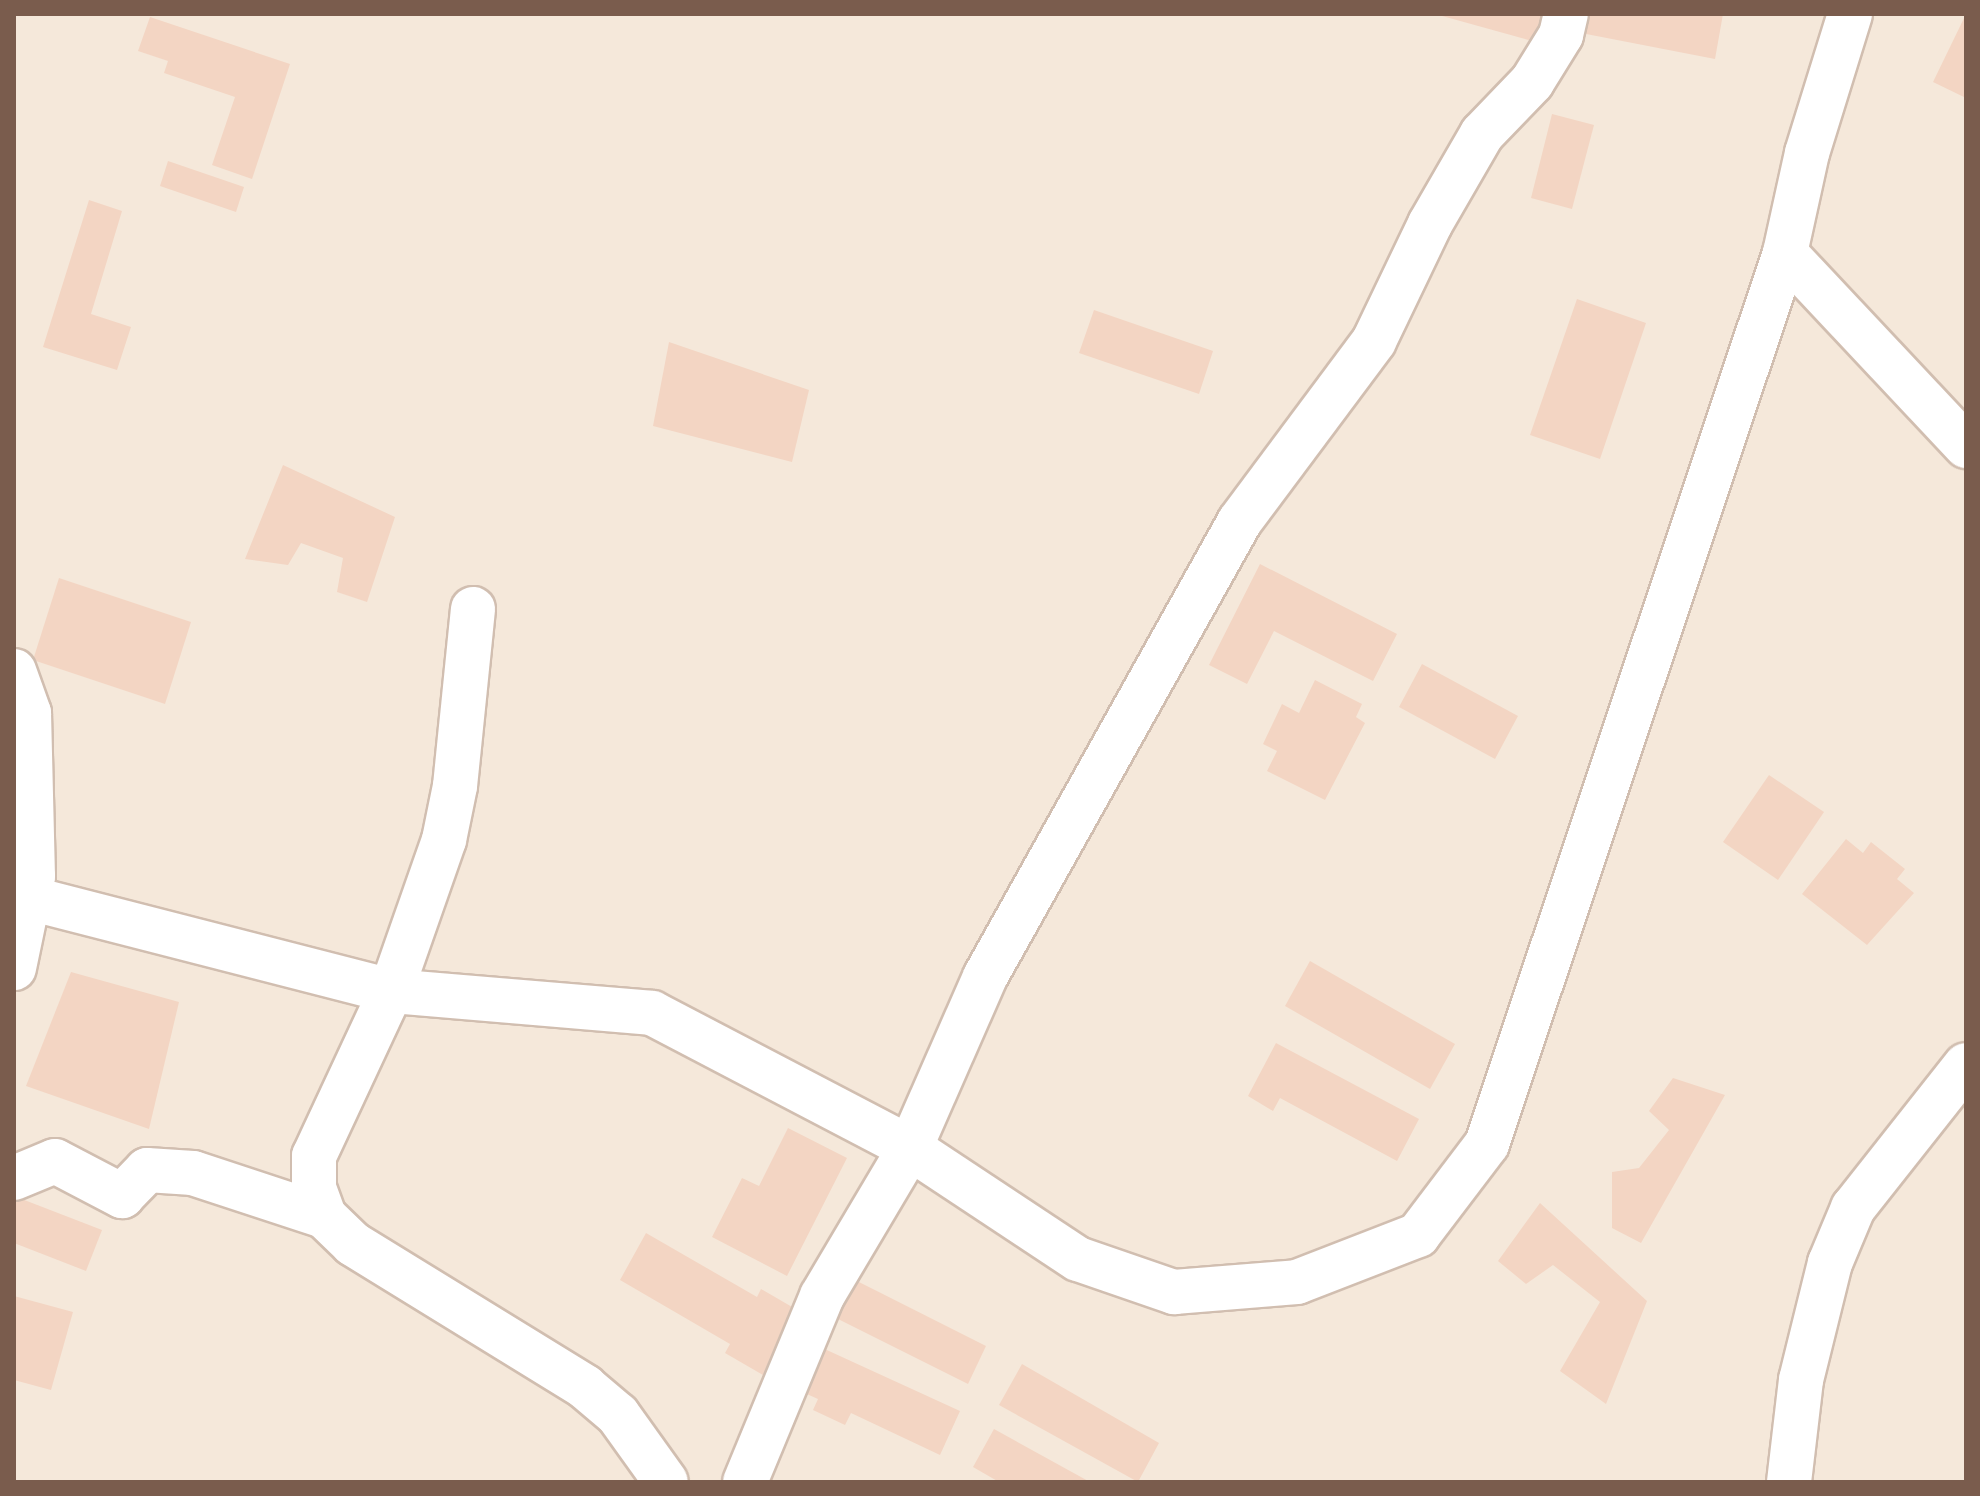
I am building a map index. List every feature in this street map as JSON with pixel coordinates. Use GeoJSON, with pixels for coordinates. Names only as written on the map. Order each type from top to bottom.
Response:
{"type":"FeatureCollection","features":[{"type":"Feature","properties":{"kind":"street"},"geometry":{"type":"LineString","coordinates":[[745,1482],[822,1296],[910,1148],[985,977],[1240,521],[1374,341],[1430,224],[1482,134],[1532,82],[1561,35],[1566,14]]}},
{"type":"Feature","properties":{"kind":"street"},"geometry":{"type":"LineString","coordinates":[[29,898],[391,991],[652,1013],[910,1148],[1078,1259],[1174,1292],[1297,1282],[1418,1235],[1487,1144],[1785,253],[1807,153],[1850,14]]}},
{"type":"Feature","properties":{"kind":"street"},"geometry":{"type":"LineString","coordinates":[[1785,253],[1966,446]]}},
{"type":"Feature","properties":{"kind":"street"},"geometry":{"type":"LineString","coordinates":[[324,1216],[314,1188],[314,1156],[391,991],[444,840],[455,786],[473,609]]}},
{"type":"Feature","properties":{"kind":"street"},"geometry":{"type":"LineString","coordinates":[[14,671],[29,713],[29,898],[14,968]]}},
{"type":"Feature","properties":{"kind":"street"},"geometry":{"type":"LineString","coordinates":[[1789,1482],[1801,1380],[1830,1263],[1847,1222],[1966,1065]]}},
{"type":"Feature","properties":{"kind":"street"},"geometry":{"type":"LineString","coordinates":[[14,1178],[55,1161],[122,1196],[147,1170],[193,1173],[324,1216],[353,1244],[585,1387],[618,1415],[666,1482]]}},
{"type":"Feature","properties":{"kind":"shaded area"},"geometry":{"type":"Polygon","coordinates":[[[14,14],[1966,14],[1966,1482],[14,1482],[14,14]]]}},
{"type":"Feature","properties":{"kind":"building"},"geometry":{"type":"Polygon","coordinates":[[[1435,14],[1551,14],[1543,44],[1435,14]]]}},
{"type":"Feature","properties":{"kind":"building"},"geometry":{"type":"Polygon","coordinates":[[[1584,14],[1723,14],[1715,59],[1581,33],[1584,14]]]}},
{"type":"Feature","properties":{"kind":"building"},"geometry":{"type":"Polygon","coordinates":[[[1966,14],[1966,98],[1933,82],[1966,14]]]}},
{"type":"Feature","properties":{"kind":"building"},"geometry":{"type":"Polygon","coordinates":[[[150,17],[290,64],[252,179],[212,165],[235,97],[164,73],[168,61],[138,51],[150,17]]]}},
{"type":"Feature","properties":{"kind":"building"},"geometry":{"type":"Polygon","coordinates":[[[1552,114],[1594,125],[1572,209],[1531,198],[1552,114]]]}},
{"type":"Feature","properties":{"kind":"building"},"geometry":{"type":"Polygon","coordinates":[[[168,161],[244,187],[236,212],[160,186],[168,161]]]}},
{"type":"Feature","properties":{"kind":"building"},"geometry":{"type":"Polygon","coordinates":[[[89,200],[122,211],[91,314],[131,327],[117,370],[43,347],[89,200]]]}},
{"type":"Feature","properties":{"kind":"building"},"geometry":{"type":"Polygon","coordinates":[[[1577,299],[1646,323],[1600,459],[1530,435],[1577,299]]]}},
{"type":"Feature","properties":{"kind":"building"},"geometry":{"type":"Polygon","coordinates":[[[1094,310],[1213,351],[1199,394],[1079,353],[1094,310]]]}},
{"type":"Feature","properties":{"kind":"building"},"geometry":{"type":"Polygon","coordinates":[[[669,342],[809,390],[792,462],[653,426],[669,342]]]}},
{"type":"Feature","properties":{"kind":"building"},"geometry":{"type":"Polygon","coordinates":[[[283,465],[395,517],[367,602],[337,592],[343,558],[301,543],[288,565],[245,559],[283,465]]]}},
{"type":"Feature","properties":{"kind":"building"},"geometry":{"type":"Polygon","coordinates":[[[1260,564],[1397,634],[1373,681],[1274,631],[1247,684],[1209,665],[1260,564]]]}},
{"type":"Feature","properties":{"kind":"building"},"geometry":{"type":"Polygon","coordinates":[[[59,578],[191,622],[165,704],[33,660],[59,578]]]}},
{"type":"Feature","properties":{"kind":"building"},"geometry":{"type":"Polygon","coordinates":[[[1422,664],[1518,716],[1495,759],[1399,707],[1422,664]]]}},
{"type":"Feature","properties":{"kind":"building"},"geometry":{"type":"Polygon","coordinates":[[[1315,680],[1362,704],[1356,717],[1365,723],[1325,800],[1267,771],[1277,751],[1263,744],[1282,704],[1299,713],[1315,680]]]}},
{"type":"Feature","properties":{"kind":"building"},"geometry":{"type":"Polygon","coordinates":[[[1769,775],[1824,812],[1778,880],[1723,842],[1769,775]]]}},
{"type":"Feature","properties":{"kind":"building"},"geometry":{"type":"Polygon","coordinates":[[[1846,839],[1863,853],[1871,842],[1905,869],[1897,879],[1914,893],[1867,945],[1802,894],[1846,839]]]}},
{"type":"Feature","properties":{"kind":"building"},"geometry":{"type":"Polygon","coordinates":[[[1310,961],[1455,1044],[1430,1089],[1285,1006],[1310,961]]]}},
{"type":"Feature","properties":{"kind":"building"},"geometry":{"type":"Polygon","coordinates":[[[71,972],[179,1002],[149,1129],[26,1086],[71,972]]]}},
{"type":"Feature","properties":{"kind":"building"},"geometry":{"type":"Polygon","coordinates":[[[1276,1043],[1419,1119],[1397,1161],[1280,1098],[1273,1111],[1248,1096],[1276,1043]]]}},
{"type":"Feature","properties":{"kind":"building"},"geometry":{"type":"Polygon","coordinates":[[[1673,1078],[1725,1095],[1641,1243],[1612,1228],[1612,1172],[1639,1168],[1669,1130],[1649,1111],[1673,1078]]]}},
{"type":"Feature","properties":{"kind":"building"},"geometry":{"type":"Polygon","coordinates":[[[788,1128],[847,1158],[787,1276],[712,1237],[742,1178],[759,1186],[788,1128]]]}},
{"type":"Feature","properties":{"kind":"building"},"geometry":{"type":"Polygon","coordinates":[[[14,1196],[102,1230],[86,1271],[14,1243],[14,1196]]]}},
{"type":"Feature","properties":{"kind":"building"},"geometry":{"type":"Polygon","coordinates":[[[1540,1203],[1647,1301],[1606,1404],[1560,1371],[1600,1302],[1553,1265],[1526,1284],[1498,1261],[1540,1203]]]}},
{"type":"Feature","properties":{"kind":"building"},"geometry":{"type":"Polygon","coordinates":[[[646,1233],[757,1297],[761,1289],[799,1311],[763,1375],[725,1353],[730,1344],[620,1280],[646,1233]]]}},
{"type":"Feature","properties":{"kind":"building"},"geometry":{"type":"Polygon","coordinates":[[[855,1280],[986,1346],[968,1384],[836,1318],[855,1280]]]}},
{"type":"Feature","properties":{"kind":"building"},"geometry":{"type":"Polygon","coordinates":[[[14,1296],[73,1312],[51,1390],[14,1380],[14,1296]]]}},
{"type":"Feature","properties":{"kind":"building"},"geometry":{"type":"Polygon","coordinates":[[[818,1346],[960,1411],[940,1455],[851,1413],[845,1425],[813,1410],[818,1399],[798,1390],[818,1346]]]}},
{"type":"Feature","properties":{"kind":"building"},"geometry":{"type":"Polygon","coordinates":[[[1022,1364],[1159,1443],[1138,1482],[999,1405],[1022,1364]]]}},
{"type":"Feature","properties":{"kind":"building"},"geometry":{"type":"Polygon","coordinates":[[[994,1429],[1090,1482],[999,1482],[973,1467],[994,1429]]]}}]}
